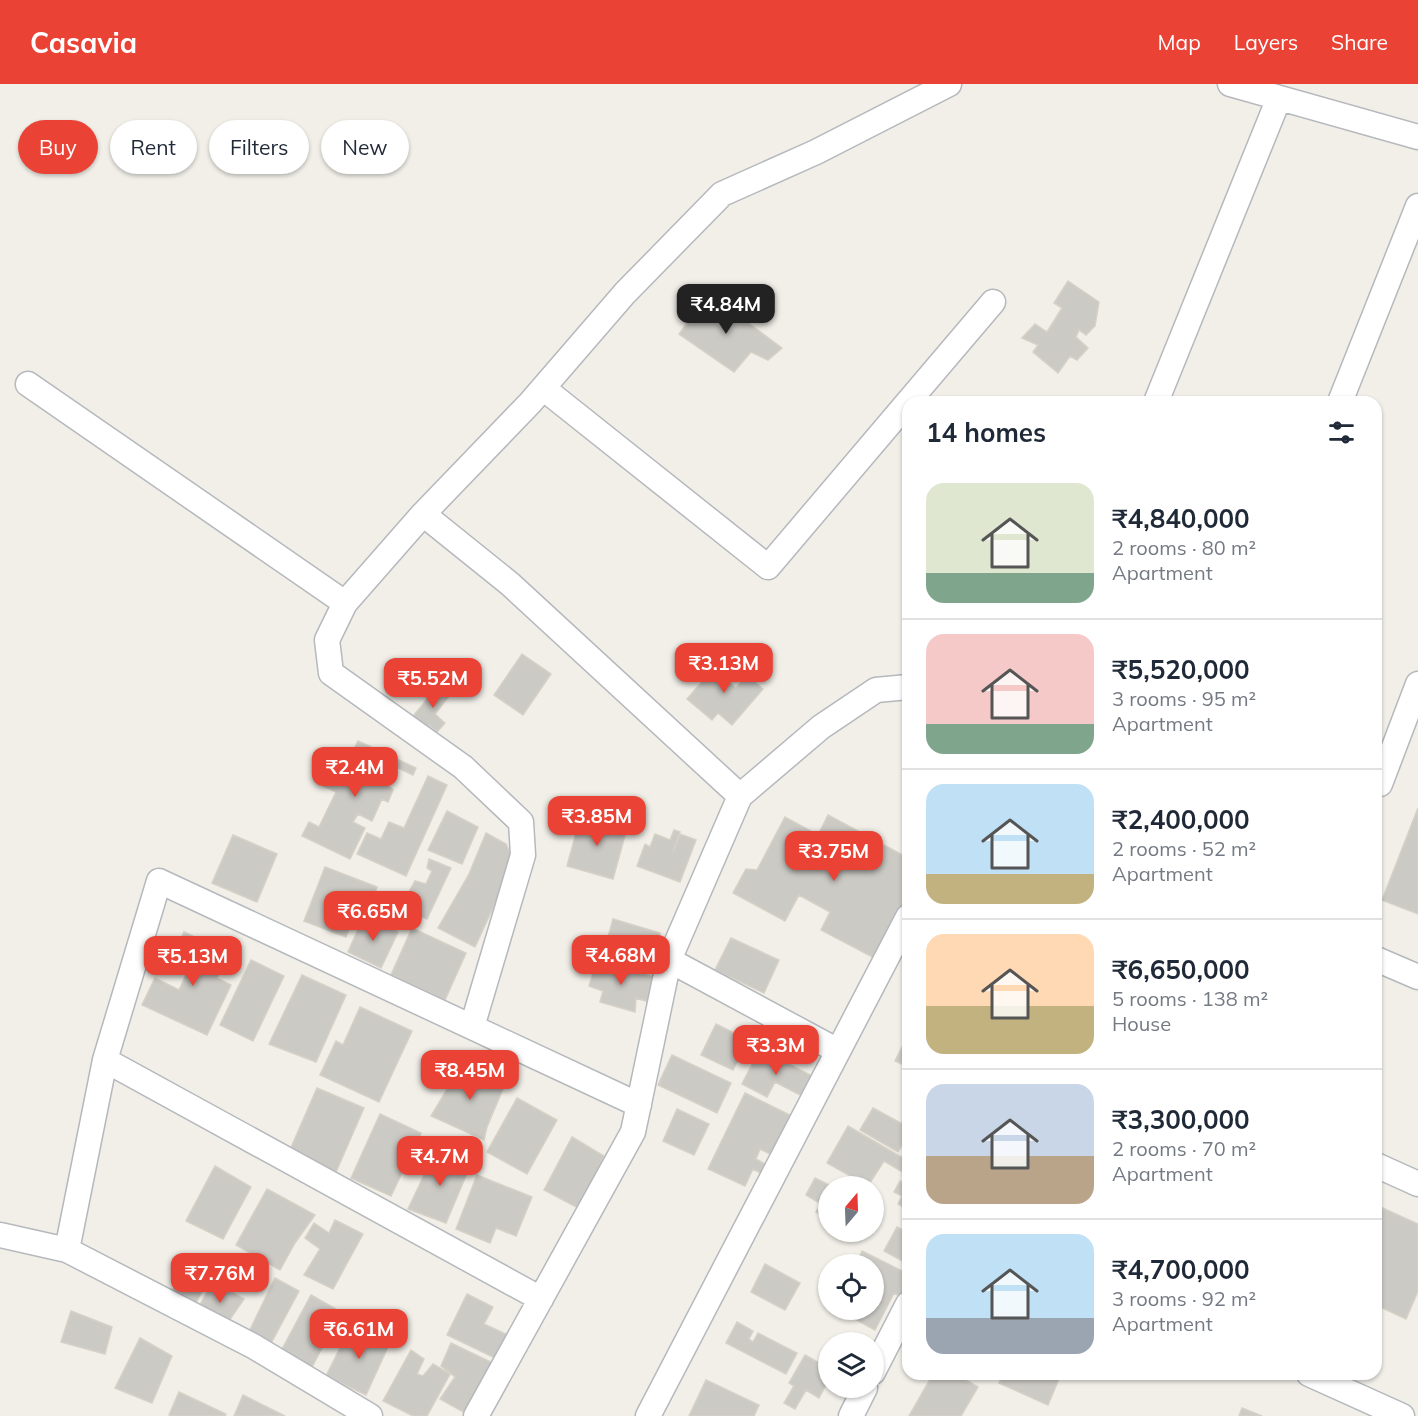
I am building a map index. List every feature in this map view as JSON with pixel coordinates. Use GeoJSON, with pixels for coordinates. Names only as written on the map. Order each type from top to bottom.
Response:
{"type":"FeatureCollection","features":[{"type":"Feature","properties":{"kind":"street"},"geometry":{"type":"LineString","coordinates":[[472,1027],[523,855],[521,822],[463,767],[331,674],[327,640],[345,603],[423,514],[543,388],[625,293],[722,194],[816,152],[949,84]]}},
{"type":"Feature","properties":{"kind":"street"},"geometry":{"type":"LineString","coordinates":[[1230,84],[1418,137]]}},
{"type":"Feature","properties":{"kind":"street"},"geometry":{"type":"LineString","coordinates":[[1158,396],[1279,98]]}},
{"type":"Feature","properties":{"kind":"street"},"geometry":{"type":"LineString","coordinates":[[1342,396],[1418,206]]}},
{"type":"Feature","properties":{"kind":"street"},"geometry":{"type":"LineString","coordinates":[[913,396],[993,302]]}},
{"type":"Feature","properties":{"kind":"street"},"geometry":{"type":"LineString","coordinates":[[28,384],[345,603]]}},
{"type":"Feature","properties":{"kind":"street"},"geometry":{"type":"LineString","coordinates":[[543,388],[768,567],[902,409]]}},
{"type":"Feature","properties":{"kind":"street"},"geometry":{"type":"LineString","coordinates":[[423,514],[510,584],[740,796]]}},
{"type":"Feature","properties":{"kind":"street"},"geometry":{"type":"LineString","coordinates":[[1382,776],[1418,684]]}},
{"type":"Feature","properties":{"kind":"street"},"geometry":{"type":"LineString","coordinates":[[476,1416],[633,1132],[669,960],[740,796],[821,727],[876,690],[902,688]]}},
{"type":"Feature","properties":{"kind":"street"},"geometry":{"type":"LineString","coordinates":[[67,1251],[105,1060],[159,881],[639,1105]]}},
{"type":"Feature","properties":{"kind":"street"},"geometry":{"type":"LineString","coordinates":[[648,1416],[902,928]]}},
{"type":"Feature","properties":{"kind":"street"},"geometry":{"type":"LineString","coordinates":[[669,960],[838,1051]]}},
{"type":"Feature","properties":{"kind":"street"},"geometry":{"type":"LineString","coordinates":[[1382,962],[1418,977]]}},
{"type":"Feature","properties":{"kind":"street"},"geometry":{"type":"LineString","coordinates":[[105,1060],[541,1299]]}},
{"type":"Feature","properties":{"kind":"street"},"geometry":{"type":"LineString","coordinates":[[1382,1168],[1418,1184]]}},
{"type":"Feature","properties":{"kind":"street"},"geometry":{"type":"LineString","coordinates":[[0,1235],[67,1251],[253,1346],[370,1416]]}},
{"type":"Feature","properties":{"kind":"street"},"geometry":{"type":"LineString","coordinates":[[884,1351],[902,1316]]}},
{"type":"Feature","properties":{"kind":"street"},"geometry":{"type":"LineString","coordinates":[[1322,1380],[1402,1416]]}},
{"type":"Feature","properties":{"kind":"street"},"geometry":{"type":"LineString","coordinates":[[851,1416],[860,1398]]}},
{"type":"Feature","properties":{"kind":"building"},"geometry":{"type":"Polygon","coordinates":[[[1068,281],[1099,302],[1095,326],[1086,335],[1079,330],[1076,337],[1088,348],[1077,360],[1070,356],[1058,373],[1033,352],[1038,345],[1022,338],[1035,324],[1047,332],[1062,308],[1054,303],[1068,281]]]}},
{"type":"Feature","properties":{"kind":"building"},"geometry":{"type":"Polygon","coordinates":[[[709,294],[782,348],[768,360],[751,352],[734,372],[679,334],[709,294]]]}},
{"type":"Feature","properties":{"kind":"building"},"geometry":{"type":"Polygon","coordinates":[[[522,654],[551,674],[523,715],[494,695],[522,654]]]}},
{"type":"Feature","properties":{"kind":"building"},"geometry":{"type":"Polygon","coordinates":[[[722,659],[737,672],[728,682],[736,688],[747,675],[763,689],[732,725],[718,713],[712,720],[687,699],[722,659]]]}},
{"type":"Feature","properties":{"kind":"building"},"geometry":{"type":"Polygon","coordinates":[[[442,681],[454,690],[435,714],[445,723],[437,732],[429,725],[424,731],[410,720],[442,681]]]}},
{"type":"Feature","properties":{"kind":"building"},"geometry":{"type":"Polygon","coordinates":[[[358,741],[416,768],[413,775],[396,767],[388,785],[393,790],[388,802],[382,799],[372,821],[358,814],[353,822],[365,828],[350,859],[302,836],[309,822],[319,827],[336,792],[323,786],[333,764],[344,769],[358,741]]]}},
{"type":"Feature","properties":{"kind":"building"},"geometry":{"type":"Polygon","coordinates":[[[428,776],[447,785],[406,876],[357,854],[367,833],[381,839],[389,822],[404,828],[428,776]]]}},
{"type":"Feature","properties":{"kind":"building"},"geometry":{"type":"Polygon","coordinates":[[[1418,808],[1418,914],[1382,900],[1418,808]]]}},
{"type":"Feature","properties":{"kind":"building"},"geometry":{"type":"Polygon","coordinates":[[[447,811],[478,827],[462,864],[428,850],[447,811]]]}},
{"type":"Feature","properties":{"kind":"building"},"geometry":{"type":"Polygon","coordinates":[[[581,815],[627,828],[613,879],[567,866],[581,815]]]}},
{"type":"Feature","properties":{"kind":"building"},"geometry":{"type":"Polygon","coordinates":[[[828,815],[902,855],[902,920],[880,961],[821,930],[830,912],[799,895],[785,921],[733,893],[746,869],[757,870],[785,817],[818,835],[828,815]]]}},
{"type":"Feature","properties":{"kind":"building"},"geometry":{"type":"Polygon","coordinates":[[[674,830],[680,832],[673,852],[680,834],[696,840],[680,882],[637,866],[645,844],[650,847],[655,834],[670,840],[674,830]]]}},
{"type":"Feature","properties":{"kind":"building"},"geometry":{"type":"Polygon","coordinates":[[[486,833],[506,844],[514,862],[475,947],[438,928],[469,874],[486,833]]]}},
{"type":"Feature","properties":{"kind":"building"},"geometry":{"type":"Polygon","coordinates":[[[233,835],[277,854],[257,902],[212,883],[233,835]]]}},
{"type":"Feature","properties":{"kind":"building"},"geometry":{"type":"Polygon","coordinates":[[[429,859],[451,868],[427,919],[400,908],[415,881],[426,884],[432,871],[427,868],[429,859]]]}},
{"type":"Feature","properties":{"kind":"building"},"geometry":{"type":"Polygon","coordinates":[[[325,867],[377,887],[369,908],[359,904],[346,937],[304,921],[325,867]]]}},
{"type":"Feature","properties":{"kind":"building"},"geometry":{"type":"Polygon","coordinates":[[[364,916],[398,932],[381,968],[348,952],[364,916]]]}},
{"type":"Feature","properties":{"kind":"building"},"geometry":{"type":"Polygon","coordinates":[[[613,919],[660,933],[651,966],[604,952],[613,919]]]}},
{"type":"Feature","properties":{"kind":"building"},"geometry":{"type":"Polygon","coordinates":[[[412,928],[466,953],[445,1000],[391,975],[412,928]]]}},
{"type":"Feature","properties":{"kind":"building"},"geometry":{"type":"Polygon","coordinates":[[[184,932],[229,953],[217,978],[231,985],[207,1035],[142,1005],[155,978],[179,990],[192,962],[174,954],[184,932]]]}},
{"type":"Feature","properties":{"kind":"building"},"geometry":{"type":"Polygon","coordinates":[[[731,938],[779,960],[764,993],[715,970],[731,938]]]}},
{"type":"Feature","properties":{"kind":"building"},"geometry":{"type":"Polygon","coordinates":[[[251,960],[284,976],[253,1041],[220,1025],[251,960]]]}},
{"type":"Feature","properties":{"kind":"building"},"geometry":{"type":"Polygon","coordinates":[[[597,960],[656,978],[649,1002],[636,998],[635,1012],[600,1002],[603,991],[589,986],[597,960]]]}},
{"type":"Feature","properties":{"kind":"building"},"geometry":{"type":"Polygon","coordinates":[[[302,975],[346,995],[316,1062],[269,1044],[302,975]]]}},
{"type":"Feature","properties":{"kind":"building"},"geometry":{"type":"Polygon","coordinates":[[[360,1007],[412,1031],[379,1102],[320,1075],[336,1041],[343,1045],[360,1007]]]}},
{"type":"Feature","properties":{"kind":"building"},"geometry":{"type":"Polygon","coordinates":[[[716,1024],[748,1040],[733,1070],[701,1055],[716,1024]]]}},
{"type":"Feature","properties":{"kind":"building"},"geometry":{"type":"Polygon","coordinates":[[[902,1047],[902,1064],[895,1061],[902,1047]]]}},
{"type":"Feature","properties":{"kind":"building"},"geometry":{"type":"Polygon","coordinates":[[[760,1049],[814,1077],[804,1097],[775,1082],[767,1097],[742,1084],[760,1049]]]}},
{"type":"Feature","properties":{"kind":"building"},"geometry":{"type":"Polygon","coordinates":[[[672,1055],[731,1083],[717,1113],[658,1085],[672,1055]]]}},
{"type":"Feature","properties":{"kind":"building"},"geometry":{"type":"Polygon","coordinates":[[[464,1061],[505,1084],[484,1140],[431,1116],[464,1061]]]}},
{"type":"Feature","properties":{"kind":"building"},"geometry":{"type":"Polygon","coordinates":[[[317,1088],[364,1108],[336,1172],[289,1152],[317,1088]]]}},
{"type":"Feature","properties":{"kind":"building"},"geometry":{"type":"Polygon","coordinates":[[[745,1093],[794,1117],[774,1156],[760,1149],[756,1159],[769,1166],[764,1175],[753,1169],[745,1186],[708,1169],[745,1093]]]}},
{"type":"Feature","properties":{"kind":"building"},"geometry":{"type":"Polygon","coordinates":[[[517,1098],[557,1120],[527,1174],[487,1152],[517,1098]]]}},
{"type":"Feature","properties":{"kind":"building"},"geometry":{"type":"Polygon","coordinates":[[[873,1108],[902,1124],[902,1145],[898,1152],[860,1130],[873,1108]]]}},
{"type":"Feature","properties":{"kind":"building"},"geometry":{"type":"Polygon","coordinates":[[[677,1109],[709,1124],[694,1155],[663,1141],[677,1109]]]}},
{"type":"Feature","properties":{"kind":"building"},"geometry":{"type":"Polygon","coordinates":[[[380,1114],[421,1133],[391,1196],[351,1178],[380,1114]]]}},
{"type":"Feature","properties":{"kind":"building"},"geometry":{"type":"Polygon","coordinates":[[[848,1126],[902,1158],[902,1172],[884,1161],[874,1176],[850,1176],[827,1163],[848,1126]]]}},
{"type":"Feature","properties":{"kind":"building"},"geometry":{"type":"Polygon","coordinates":[[[572,1137],[604,1156],[580,1209],[544,1190],[572,1137]]]}},
{"type":"Feature","properties":{"kind":"building"},"geometry":{"type":"Polygon","coordinates":[[[436,1150],[470,1166],[446,1223],[408,1209],[436,1150]]]}},
{"type":"Feature","properties":{"kind":"building"},"geometry":{"type":"Polygon","coordinates":[[[215,1166],[251,1187],[223,1239],[186,1221],[215,1166]]]}},
{"type":"Feature","properties":{"kind":"building"},"geometry":{"type":"Polygon","coordinates":[[[477,1175],[532,1197],[516,1236],[496,1228],[490,1243],[456,1229],[477,1175]]]}},
{"type":"Feature","properties":{"kind":"building"},"geometry":{"type":"Polygon","coordinates":[[[815,1178],[818,1180],[818,1202],[806,1195],[815,1178]]]}},
{"type":"Feature","properties":{"kind":"building"},"geometry":{"type":"Polygon","coordinates":[[[900,1181],[902,1182],[902,1196],[894,1192],[900,1181]]]}},
{"type":"Feature","properties":{"kind":"building"},"geometry":{"type":"Polygon","coordinates":[[[267,1189],[315,1215],[295,1243],[280,1270],[236,1245],[267,1189]]]}},
{"type":"Feature","properties":{"kind":"building"},"geometry":{"type":"Polygon","coordinates":[[[1382,1208],[1418,1224],[1418,1291],[1406,1319],[1382,1308],[1382,1208]]]}},
{"type":"Feature","properties":{"kind":"building"},"geometry":{"type":"Polygon","coordinates":[[[335,1220],[363,1234],[333,1289],[304,1275],[320,1249],[305,1238],[314,1223],[329,1233],[335,1220]]]}},
{"type":"Feature","properties":{"kind":"building"},"geometry":{"type":"Polygon","coordinates":[[[897,1227],[902,1230],[902,1261],[884,1251],[897,1227]]]}},
{"type":"Feature","properties":{"kind":"building"},"geometry":{"type":"Polygon","coordinates":[[[884,1262],[902,1271],[902,1297],[894,1293],[884,1312],[884,1262]]]}},
{"type":"Feature","properties":{"kind":"building"},"geometry":{"type":"Polygon","coordinates":[[[765,1264],[800,1283],[785,1310],[751,1292],[765,1264]]]}},
{"type":"Feature","properties":{"kind":"building"},"geometry":{"type":"Polygon","coordinates":[[[188,1265],[209,1277],[196,1303],[172,1291],[188,1265]]]}},
{"type":"Feature","properties":{"kind":"building"},"geometry":{"type":"Polygon","coordinates":[[[275,1278],[299,1291],[269,1347],[247,1336],[275,1278]]]}},
{"type":"Feature","properties":{"kind":"building"},"geometry":{"type":"Polygon","coordinates":[[[213,1282],[244,1299],[226,1325],[196,1312],[213,1282]]]}},
{"type":"Feature","properties":{"kind":"building"},"geometry":{"type":"Polygon","coordinates":[[[467,1294],[493,1307],[484,1324],[508,1335],[497,1359],[447,1335],[467,1294]]]}},
{"type":"Feature","properties":{"kind":"building"},"geometry":{"type":"Polygon","coordinates":[[[311,1295],[341,1312],[311,1369],[280,1353],[311,1295]]]}},
{"type":"Feature","properties":{"kind":"building"},"geometry":{"type":"Polygon","coordinates":[[[71,1311],[112,1327],[105,1354],[61,1342],[71,1311]]]}},
{"type":"Feature","properties":{"kind":"building"},"geometry":{"type":"Polygon","coordinates":[[[856,1320],[880,1320],[875,1330],[856,1320]]]}},
{"type":"Feature","properties":{"kind":"building"},"geometry":{"type":"Polygon","coordinates":[[[737,1322],[753,1331],[749,1339],[753,1342],[758,1333],[797,1353],[786,1374],[726,1343],[737,1322]]]}},
{"type":"Feature","properties":{"kind":"building"},"geometry":{"type":"Polygon","coordinates":[[[373,1328],[392,1338],[366,1395],[326,1376],[349,1330],[366,1340],[373,1328]]]}},
{"type":"Feature","properties":{"kind":"building"},"geometry":{"type":"Polygon","coordinates":[[[140,1338],[172,1356],[152,1403],[115,1388],[140,1338]]]}},
{"type":"Feature","properties":{"kind":"building"},"geometry":{"type":"Polygon","coordinates":[[[451,1343],[495,1364],[469,1415],[440,1399],[455,1377],[441,1366],[451,1343]]]}},
{"type":"Feature","properties":{"kind":"building"},"geometry":{"type":"Polygon","coordinates":[[[411,1350],[424,1359],[417,1374],[423,1376],[433,1364],[450,1374],[427,1416],[413,1416],[383,1401],[411,1350]]]}},
{"type":"Feature","properties":{"kind":"building"},"geometry":{"type":"Polygon","coordinates":[[[805,1355],[818,1362],[818,1397],[806,1390],[795,1409],[784,1403],[794,1386],[789,1383],[805,1355]]]}},
{"type":"Feature","properties":{"kind":"building"},"geometry":{"type":"Polygon","coordinates":[[[706,1380],[759,1405],[754,1416],[689,1416],[706,1380]]]}},
{"type":"Feature","properties":{"kind":"building"},"geometry":{"type":"Polygon","coordinates":[[[930,1380],[966,1380],[978,1387],[961,1416],[909,1416],[930,1380]]]}},
{"type":"Feature","properties":{"kind":"building"},"geometry":{"type":"Polygon","coordinates":[[[1000,1380],[1058,1380],[1048,1405],[999,1383],[1000,1380]]]}},
{"type":"Feature","properties":{"kind":"building"},"geometry":{"type":"Polygon","coordinates":[[[179,1392],[226,1414],[225,1416],[171,1416],[169,1415],[179,1392]]]}},
{"type":"Feature","properties":{"kind":"building"},"geometry":{"type":"Polygon","coordinates":[[[243,1395],[285,1416],[234,1416],[243,1395]]]}},
{"type":"Feature","properties":{"kind":"building"},"geometry":{"type":"Polygon","coordinates":[[[1242,1408],[1262,1416],[1239,1416],[1242,1408]]]}}]}
